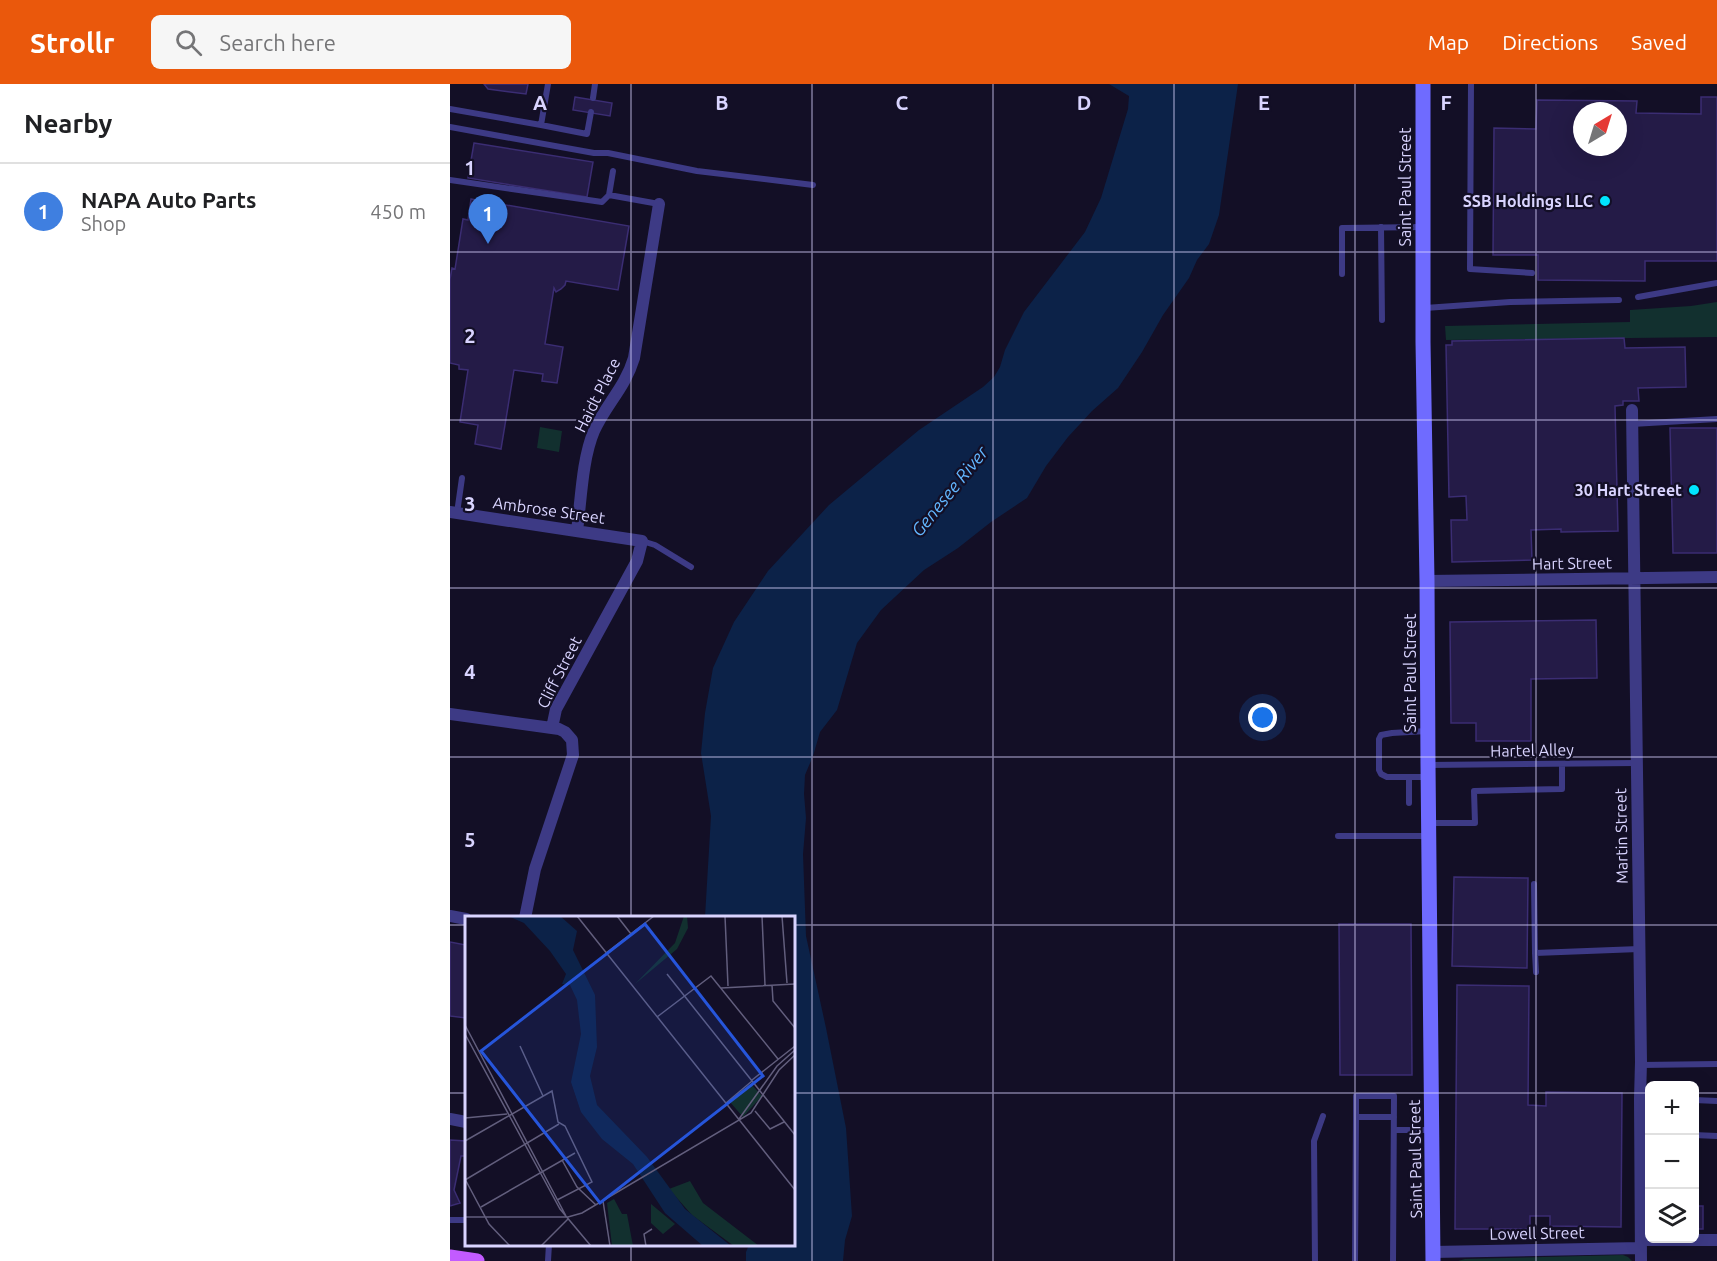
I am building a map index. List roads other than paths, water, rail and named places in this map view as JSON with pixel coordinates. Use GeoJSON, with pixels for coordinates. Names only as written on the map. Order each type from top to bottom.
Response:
{"type":"FeatureCollection","features":[{"type":"Feature","properties":{"kind":"main road","name":"Saint Paul Street"},"geometry":{"type":"LineString","coordinates":[[1423,84],[1423,342],[1433,1257]]}},
{"type":"Feature","properties":{"kind":"main road"},"geometry":{"type":"LineString","coordinates":[[450,1257],[476,1261]]}},
{"type":"Feature","properties":{"kind":"street","name":"Haidt Place"},"geometry":{"type":"LineString","coordinates":[[577,531],[591,442],[604,413],[627,379],[634,358],[659,204]]}},
{"type":"Feature","properties":{"kind":"street","name":"Martin Street"},"geometry":{"type":"LineString","coordinates":[[1632,410],[1641,1065],[1645,1099]]}},
{"type":"Feature","properties":{"kind":"street","name":"Ambrose Street"},"geometry":{"type":"LineString","coordinates":[[454,513],[642,541]]}},
{"type":"Feature","properties":{"kind":"street","name":"Cliff Street"},"geometry":{"type":"LineString","coordinates":[[525,916],[535,869],[573,755],[573,740],[565,732],[552,728],[556,709],[637,561],[642,541]]}},
{"type":"Feature","properties":{"kind":"street","name":"Hart Street"},"geometry":{"type":"LineString","coordinates":[[1427,582],[1717,577]]}},
{"type":"Feature","properties":{"kind":"street"},"geometry":{"type":"LineString","coordinates":[[450,714],[552,728]]}},
{"type":"Feature","properties":{"kind":"street"},"geometry":{"type":"LineString","coordinates":[[450,916],[465,919]]}},
{"type":"Feature","properties":{"kind":"street"},"geometry":{"type":"LineString","coordinates":[[450,1119],[465,1122]]}},
{"type":"Feature","properties":{"kind":"street","name":"Martin Street"},"geometry":{"type":"LineString","coordinates":[[1641,1261],[1645,1135]]}},
{"type":"Feature","properties":{"kind":"street","name":"Lowell Street"},"geometry":{"type":"LineString","coordinates":[[1433,1257],[1717,1240]]}},
{"type":"Feature","properties":{"kind":"lane"},"geometry":{"type":"LineString","coordinates":[[541,126],[548,84]]}},
{"type":"Feature","properties":{"kind":"lane"},"geometry":{"type":"LineString","coordinates":[[593,98],[595,84]]}},
{"type":"Feature","properties":{"kind":"lane"},"geometry":{"type":"LineString","coordinates":[[1471,84],[1470,269],[1532,273]]}},
{"type":"Feature","properties":{"kind":"lane"},"geometry":{"type":"LineString","coordinates":[[450,109],[587,134],[591,112]]}},
{"type":"Feature","properties":{"kind":"lane"},"geometry":{"type":"LineString","coordinates":[[450,127],[594,153],[608,153],[696,171],[813,185]]}},
{"type":"Feature","properties":{"kind":"lane"},"geometry":{"type":"LineString","coordinates":[[450,180],[602,202],[609,195],[614,171]]}},
{"type":"Feature","properties":{"kind":"lane"},"geometry":{"type":"LineString","coordinates":[[609,195],[659,204]]}},
{"type":"Feature","properties":{"kind":"lane"},"geometry":{"type":"LineString","coordinates":[[1381,227],[1382,320]]}},
{"type":"Feature","properties":{"kind":"lane"},"geometry":{"type":"LineString","coordinates":[[1342,274],[1342,228],[1423,227]]}},
{"type":"Feature","properties":{"kind":"lane"},"geometry":{"type":"LineString","coordinates":[[1638,297],[1717,283]]}},
{"type":"Feature","properties":{"kind":"lane"},"geometry":{"type":"LineString","coordinates":[[1423,308],[1510,302],[1619,300]]}},
{"type":"Feature","properties":{"kind":"lane"},"geometry":{"type":"LineString","coordinates":[[1632,424],[1717,420]]}},
{"type":"Feature","properties":{"kind":"lane"},"geometry":{"type":"LineString","coordinates":[[454,513],[462,478]]}},
{"type":"Feature","properties":{"kind":"lane"},"geometry":{"type":"LineString","coordinates":[[642,541],[655,545],[691,567]]}},
{"type":"Feature","properties":{"kind":"lane","name":"Hartel Alley"},"geometry":{"type":"LineString","coordinates":[[1428,731],[1381,735],[1379,770],[1381,774],[1387,777],[1409,777],[1428,771],[1562,764],[1637,763]]}},
{"type":"Feature","properties":{"kind":"lane"},"geometry":{"type":"LineString","coordinates":[[1338,836],[1475,823],[1474,790],[1562,789],[1562,764]]}},
{"type":"Feature","properties":{"kind":"lane"},"geometry":{"type":"LineString","coordinates":[[1409,777],[1409,803]]}},
{"type":"Feature","properties":{"kind":"lane"},"geometry":{"type":"LineString","coordinates":[[1534,884],[1536,972]]}},
{"type":"Feature","properties":{"kind":"lane"},"geometry":{"type":"LineString","coordinates":[[1535,953],[1640,949]]}},
{"type":"Feature","properties":{"kind":"lane"},"geometry":{"type":"LineString","coordinates":[[1641,1065],[1717,1064]]}},
{"type":"Feature","properties":{"kind":"lane"},"geometry":{"type":"LineString","coordinates":[[1355,1261],[1356,1096],[1394,1096],[1393,1261]]}},
{"type":"Feature","properties":{"kind":"lane"},"geometry":{"type":"LineString","coordinates":[[1699,1100],[1717,1101]]}},
{"type":"Feature","properties":{"kind":"lane"},"geometry":{"type":"LineString","coordinates":[[1315,1261],[1314,1141],[1323,1116]]}},
{"type":"Feature","properties":{"kind":"lane"},"geometry":{"type":"LineString","coordinates":[[1356,1117],[1394,1117]]}},
{"type":"Feature","properties":{"kind":"lane"},"geometry":{"type":"LineString","coordinates":[[1394,1130],[1433,1130]]}},
{"type":"Feature","properties":{"kind":"lane"},"geometry":{"type":"LineString","coordinates":[[1699,1135],[1717,1136]]}},
{"type":"Feature","properties":{"kind":"lane"},"geometry":{"type":"LineString","coordinates":[[548,1261],[549,1246]]}},
{"type":"Feature","properties":{"kind":"water","name":"Genesee River"},"geometry":{"type":"Polygon","coordinates":[[[1109,84],[1238,84],[1219,215],[1209,244],[1118,388],[1068,437],[1046,466],[1027,498],[924,570],[881,610],[857,643],[837,710],[820,732],[805,775],[806,818],[803,854],[806,936],[846,1128],[852,1216],[845,1240],[843,1261],[746,1261],[749,1246],[795,1246],[795,916],[705,916],[711,816],[701,753],[713,668],[734,622],[768,571],[829,505],[919,430],[983,387],[994,377],[1024,312],[1085,232],[1101,198],[1128,109],[1129,96],[1109,84]]]}},
{"type":"Feature","properties":{"kind":"place","name":"SSB Holdings LLC"},"geometry":{"type":"Point","coordinates":[1605,201]}},
{"type":"Feature","properties":{"kind":"place","name":"NAPA Auto Parts"},"geometry":{"type":"Point","coordinates":[488,244]}},
{"type":"Feature","properties":{"kind":"place","name":"30 Hart Street"},"geometry":{"type":"Point","coordinates":[1694,490]}}]}
